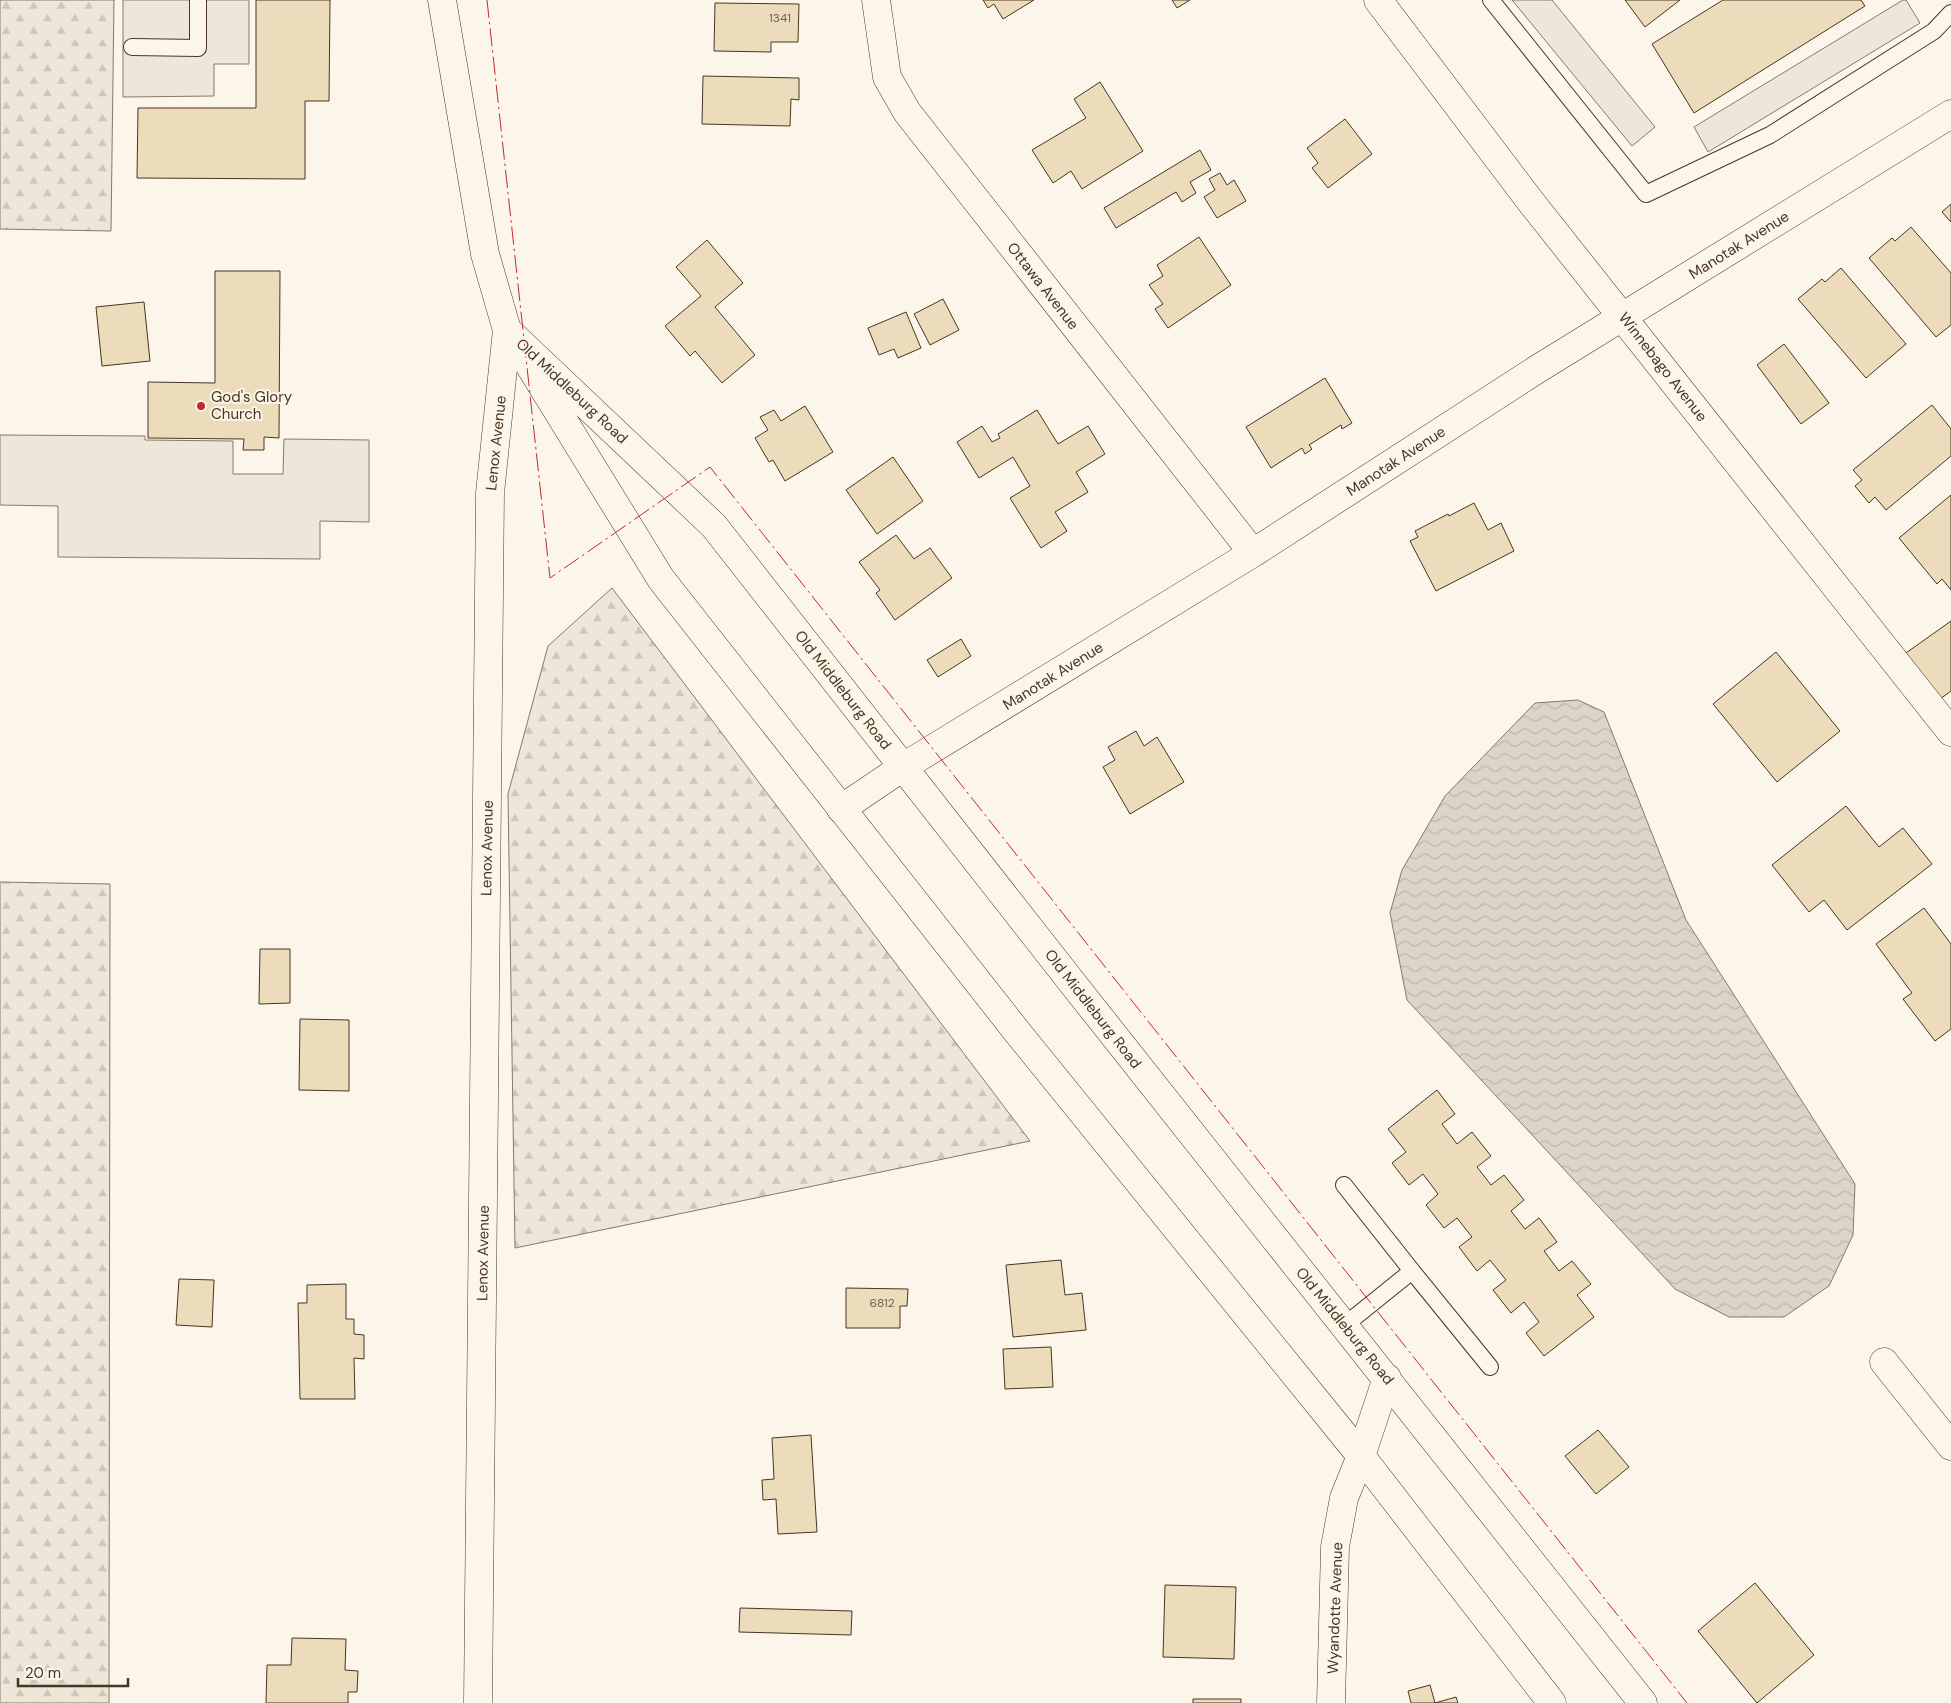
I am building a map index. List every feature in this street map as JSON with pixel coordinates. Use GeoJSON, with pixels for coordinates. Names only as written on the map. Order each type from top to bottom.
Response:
{"type":"FeatureCollection","features":[{"type":"Feature","properties":{"kind":"street","name":"Lenox Avenue"},"geometry":{"type":"LineString","coordinates":[[442,0],[485,254],[507,330],[490,493],[478,1703]]}},
{"type":"Feature","properties":{"kind":"street","name":"Ottawa Avenue"},"geometry":{"type":"LineString","coordinates":[[876,0],[887,77],[907,112],[1253,553]]}},
{"type":"Feature","properties":{"kind":"street","name":"Winnebago Avenue"},"geometry":{"type":"LineString","coordinates":[[1378,0],[1531,202],[1951,732]]}},
{"type":"Feature","properties":{"kind":"street","name":"Manotak Avenue"},"geometry":{"type":"LineString","coordinates":[[841,809],[903,767],[1253,553],[1536,370],[1951,114]]}},
{"type":"Feature","properties":{"kind":"street","name":"Old Middleburg Road"},"geometry":{"type":"LineString","coordinates":[[507,330],[714,526],[1643,1703]]}},
{"type":"Feature","properties":{"kind":"street","name":"Old Middleburg Road"},"geometry":{"type":"LineString","coordinates":[[507,330],[662,580],[1018,1033],[1361,1456],[1552,1703]]}},
{"type":"Feature","properties":{"kind":"street"},"geometry":{"type":"LineString","coordinates":[[1884,1362],[1951,1446]]}},
{"type":"Feature","properties":{"kind":"street","name":"Wyandotte Avenue"},"geometry":{"type":"LineString","coordinates":[[1331,1703],[1335,1547],[1344,1498],[1361,1456],[1387,1378]]}},
{"type":"Feature","properties":{"kind":"lane"},"geometry":{"type":"LineString","coordinates":[[132,47],[198,48],[198,0]]}},
{"type":"Feature","properties":{"kind":"lane"},"geometry":{"type":"LineString","coordinates":[[1491,0],[1646,194],[1770,135],[1934,31],[1951,13]]}},
{"type":"Feature","properties":{"kind":"lane"},"geometry":{"type":"LineString","coordinates":[[1344,1185],[1490,1367]]}},
{"type":"Feature","properties":{"kind":"lane"},"geometry":{"type":"LineString","coordinates":[[1344,1325],[1412,1271]]}},
{"type":"Feature","properties":{"kind":"green space"},"geometry":{"type":"Polygon","coordinates":[[[0,0],[114,0],[111,231],[0,229],[0,0]]]}},
{"type":"Feature","properties":{"kind":"green space"},"geometry":{"type":"Polygon","coordinates":[[[612,588],[1030,1141],[515,1248],[508,794],[548,646],[612,588]]]}},
{"type":"Feature","properties":{"kind":"green space"},"geometry":{"type":"Polygon","coordinates":[[[0,882],[110,884],[109,1703],[0,1703],[0,882]]]}},
{"type":"Feature","properties":{"kind":"shaded area"},"geometry":{"type":"Polygon","coordinates":[[[123,0],[249,0],[249,64],[214,64],[214,96],[123,97],[123,0]]]}},
{"type":"Feature","properties":{"kind":"shaded area"},"geometry":{"type":"Polygon","coordinates":[[[1512,0],[1552,0],[1655,127],[1632,146],[1512,0]]]}},
{"type":"Feature","properties":{"kind":"shaded area"},"geometry":{"type":"Polygon","coordinates":[[[1903,0],[1906,0],[1920,23],[1708,152],[1694,127],[1903,0]]]}},
{"type":"Feature","properties":{"kind":"shaded area"},"geometry":{"type":"Polygon","coordinates":[[[0,435],[145,436],[145,440],[233,441],[233,474],[283,474],[284,439],[369,440],[369,522],[320,521],[320,559],[58,557],[58,506],[0,505],[0,435]]]}},
{"type":"Feature","properties":{"kind":"water"},"geometry":{"type":"Polygon","coordinates":[[[1578,700],[1604,712],[1686,920],[1855,1184],[1853,1235],[1829,1286],[1784,1317],[1729,1317],[1675,1289],[1407,1000],[1390,913],[1402,870],[1445,796],[1535,703],[1578,700]]]}},
{"type":"Feature","properties":{"kind":"building"},"geometry":{"type":"Polygon","coordinates":[[[256,0],[330,0],[329,101],[305,101],[305,179],[137,178],[138,108],[256,108],[256,0]]]}},
{"type":"Feature","properties":{"kind":"building"},"geometry":{"type":"Polygon","coordinates":[[[983,0],[1034,0],[1003,19],[994,4],[988,8],[983,0]]]}},
{"type":"Feature","properties":{"kind":"building"},"geometry":{"type":"Polygon","coordinates":[[[1172,0],[1190,0],[1177,8],[1172,0]]]}},
{"type":"Feature","properties":{"kind":"building"},"geometry":{"type":"Polygon","coordinates":[[[1625,0],[1680,0],[1645,27],[1625,0]]]}},
{"type":"Feature","properties":{"kind":"building"},"geometry":{"type":"Polygon","coordinates":[[[1723,0],[1861,0],[1865,6],[1694,113],[1652,44],[1723,0]]]}},
{"type":"Feature","properties":{"kind":"building"},"geometry":{"type":"Polygon","coordinates":[[[715,3],[799,4],[798,42],[771,42],[771,52],[714,51],[715,3]]]}},
{"type":"Feature","properties":{"kind":"building"},"geometry":{"type":"Polygon","coordinates":[[[703,76],[799,78],[799,100],[791,99],[790,126],[702,124],[703,76]]]}},
{"type":"Feature","properties":{"kind":"building"},"geometry":{"type":"Polygon","coordinates":[[[1100,82],[1143,151],[1082,189],[1071,171],[1053,183],[1032,150],[1086,118],[1074,99],[1100,82]]]}},
{"type":"Feature","properties":{"kind":"building"},"geometry":{"type":"Polygon","coordinates":[[[1345,119],[1372,154],[1328,188],[1312,168],[1318,163],[1307,148],[1345,119]]]}},
{"type":"Feature","properties":{"kind":"building"},"geometry":{"type":"Polygon","coordinates":[[[1200,150],[1211,170],[1190,182],[1196,193],[1182,202],[1176,192],[1116,228],[1104,208],[1200,150]]]}},
{"type":"Feature","properties":{"kind":"building"},"geometry":{"type":"Polygon","coordinates":[[[1220,173],[1227,185],[1234,180],[1246,201],[1217,218],[1204,197],[1215,190],[1209,179],[1220,173]]]}},
{"type":"Feature","properties":{"kind":"building"},"geometry":{"type":"Polygon","coordinates":[[[1951,204],[1951,222],[1942,212],[1951,204]]]}},
{"type":"Feature","properties":{"kind":"building"},"geometry":{"type":"Polygon","coordinates":[[[1911,227],[1951,273],[1951,325],[1936,337],[1869,258],[1892,238],[1895,241],[1911,227]]]}},
{"type":"Feature","properties":{"kind":"building"},"geometry":{"type":"Polygon","coordinates":[[[1199,237],[1231,285],[1168,328],[1155,309],[1163,304],[1149,285],[1163,276],[1157,265],[1199,237]]]}},
{"type":"Feature","properties":{"kind":"building"},"geometry":{"type":"Polygon","coordinates":[[[707,240],[743,283],[715,307],[755,355],[722,383],[695,351],[690,356],[665,326],[701,296],[676,267],[707,240]]]}},
{"type":"Feature","properties":{"kind":"building"},"geometry":{"type":"Polygon","coordinates":[[[1841,268],[1906,344],[1866,378],[1798,299],[1822,279],[1825,282],[1841,268]]]}},
{"type":"Feature","properties":{"kind":"building"},"geometry":{"type":"Polygon","coordinates":[[[215,271],[280,271],[279,438],[264,437],[264,450],[243,450],[244,439],[148,438],[148,382],[215,383],[215,271]]]}},
{"type":"Feature","properties":{"kind":"building"},"geometry":{"type":"Polygon","coordinates":[[[943,299],[959,330],[930,345],[914,314],[943,299]]]}},
{"type":"Feature","properties":{"kind":"building"},"geometry":{"type":"Polygon","coordinates":[[[144,302],[150,361],[102,366],[96,307],[144,302]]]}},
{"type":"Feature","properties":{"kind":"building"},"geometry":{"type":"Polygon","coordinates":[[[906,312],[921,348],[898,358],[894,349],[879,355],[868,328],[906,312]]]}},
{"type":"Feature","properties":{"kind":"building"},"geometry":{"type":"Polygon","coordinates":[[[1784,344],[1829,403],[1801,424],[1757,365],[1784,344]]]}},
{"type":"Feature","properties":{"kind":"building"},"geometry":{"type":"Polygon","coordinates":[[[1325,378],[1352,423],[1342,429],[1341,425],[1309,445],[1312,449],[1305,454],[1302,448],[1271,468],[1246,427],[1325,378]]]}},
{"type":"Feature","properties":{"kind":"building"},"geometry":{"type":"Polygon","coordinates":[[[1932,405],[1951,429],[1951,456],[1886,510],[1875,497],[1869,503],[1855,486],[1862,480],[1853,470],[1932,405]]]}},
{"type":"Feature","properties":{"kind":"building"},"geometry":{"type":"Polygon","coordinates":[[[805,406],[833,452],[785,481],[773,460],[769,462],[755,438],[768,430],[760,417],[774,410],[781,421],[805,406]]]}},
{"type":"Feature","properties":{"kind":"building"},"geometry":{"type":"Polygon","coordinates":[[[1037,410],[1058,444],[1088,426],[1105,454],[1076,472],[1088,492],[1055,512],[1067,531],[1041,548],[1010,498],[1030,486],[1013,457],[979,478],[957,442],[982,426],[992,442],[1000,438],[998,434],[1037,410]]]}},
{"type":"Feature","properties":{"kind":"building"},"geometry":{"type":"Polygon","coordinates":[[[893,457],[923,501],[877,534],[846,490],[893,457]]]}},
{"type":"Feature","properties":{"kind":"building"},"geometry":{"type":"Polygon","coordinates":[[[1951,495],[1951,590],[1942,579],[1937,584],[1899,538],[1951,495]]]}},
{"type":"Feature","properties":{"kind":"building"},"geometry":{"type":"Polygon","coordinates":[[[1474,503],[1488,530],[1501,523],[1514,551],[1436,591],[1410,541],[1418,537],[1415,531],[1474,503]]]}},
{"type":"Feature","properties":{"kind":"building"},"geometry":{"type":"Polygon","coordinates":[[[896,535],[914,559],[930,548],[952,578],[895,620],[876,593],[880,590],[859,562],[896,535]]]}},
{"type":"Feature","properties":{"kind":"building"},"geometry":{"type":"Polygon","coordinates":[[[1951,621],[1951,691],[1940,699],[1906,653],[1951,621]]]}},
{"type":"Feature","properties":{"kind":"building"},"geometry":{"type":"Polygon","coordinates":[[[961,639],[971,656],[938,677],[927,660],[961,639]]]}},
{"type":"Feature","properties":{"kind":"building"},"geometry":{"type":"Polygon","coordinates":[[[1776,652],[1840,731],[1777,782],[1713,704],[1776,652]]]}},
{"type":"Feature","properties":{"kind":"building"},"geometry":{"type":"Polygon","coordinates":[[[1136,731],[1144,746],[1157,737],[1184,782],[1130,814],[1103,767],[1115,760],[1108,747],[1136,731]]]}},
{"type":"Feature","properties":{"kind":"building"},"geometry":{"type":"Polygon","coordinates":[[[1846,806],[1879,847],[1903,828],[1932,864],[1847,930],[1824,900],[1809,912],[1772,865],[1846,806]]]}},
{"type":"Feature","properties":{"kind":"building"},"geometry":{"type":"Polygon","coordinates":[[[1924,908],[1951,944],[1951,1029],[1935,1041],[1903,999],[1912,993],[1876,944],[1924,908]]]}},
{"type":"Feature","properties":{"kind":"building"},"geometry":{"type":"Polygon","coordinates":[[[260,949],[290,949],[290,1003],[259,1004],[260,949]]]}},
{"type":"Feature","properties":{"kind":"building"},"geometry":{"type":"Polygon","coordinates":[[[300,1019],[349,1020],[349,1091],[299,1090],[300,1019]]]}},
{"type":"Feature","properties":{"kind":"building"},"geometry":{"type":"Polygon","coordinates":[[[1437,1090],[1455,1114],[1442,1124],[1457,1144],[1472,1132],[1491,1156],[1477,1167],[1491,1185],[1504,1175],[1524,1200],[1511,1211],[1525,1229],[1539,1218],[1557,1242],[1544,1251],[1559,1271],[1572,1261],[1591,1284],[1577,1295],[1594,1317],[1544,1356],[1526,1333],[1539,1322],[1524,1302],[1511,1313],[1493,1290],[1506,1280],[1490,1260],[1477,1271],[1459,1247],[1472,1237],[1457,1218],[1444,1228],[1426,1205],[1438,1194],[1423,1174],[1409,1185],[1392,1163],[1406,1152],[1388,1129],[1437,1090]]]}},
{"type":"Feature","properties":{"kind":"building"},"geometry":{"type":"Polygon","coordinates":[[[1061,1260],[1065,1295],[1082,1293],[1086,1330],[1013,1337],[1006,1265],[1061,1260]]]}},
{"type":"Feature","properties":{"kind":"building"},"geometry":{"type":"Polygon","coordinates":[[[179,1279],[214,1280],[212,1327],[176,1325],[179,1279]]]}},
{"type":"Feature","properties":{"kind":"building"},"geometry":{"type":"Polygon","coordinates":[[[346,1284],[346,1319],[354,1319],[354,1334],[364,1335],[364,1359],[354,1358],[355,1399],[300,1399],[298,1303],[307,1303],[307,1285],[346,1284]]]}},
{"type":"Feature","properties":{"kind":"building"},"geometry":{"type":"Polygon","coordinates":[[[846,1288],[908,1289],[907,1306],[900,1306],[900,1328],[846,1328],[846,1288]]]}},
{"type":"Feature","properties":{"kind":"building"},"geometry":{"type":"Polygon","coordinates":[[[1051,1347],[1053,1387],[1005,1389],[1003,1349],[1051,1347]]]}},
{"type":"Feature","properties":{"kind":"building"},"geometry":{"type":"Polygon","coordinates":[[[1598,1430],[1629,1467],[1596,1494],[1565,1456],[1598,1430]]]}},
{"type":"Feature","properties":{"kind":"building"},"geometry":{"type":"Polygon","coordinates":[[[811,1435],[817,1532],[778,1534],[776,1499],[763,1500],[762,1480],[774,1479],[772,1438],[811,1435]]]}},
{"type":"Feature","properties":{"kind":"building"},"geometry":{"type":"Polygon","coordinates":[[[1755,1583],[1814,1655],[1757,1703],[1698,1631],[1755,1583]]]}},
{"type":"Feature","properties":{"kind":"building"},"geometry":{"type":"Polygon","coordinates":[[[1165,1585],[1236,1587],[1234,1659],[1163,1657],[1165,1585]]]}},
{"type":"Feature","properties":{"kind":"building"},"geometry":{"type":"Polygon","coordinates":[[[740,1608],[852,1611],[851,1635],[739,1632],[740,1608]]]}},
{"type":"Feature","properties":{"kind":"building"},"geometry":{"type":"Polygon","coordinates":[[[292,1638],[346,1639],[345,1670],[358,1671],[357,1692],[348,1692],[348,1703],[266,1703],[267,1665],[291,1665],[292,1638]]]}},
{"type":"Feature","properties":{"kind":"building"},"geometry":{"type":"Polygon","coordinates":[[[1430,1685],[1435,1703],[1411,1703],[1408,1691],[1430,1685]]]}},
{"type":"Feature","properties":{"kind":"building"},"geometry":{"type":"Polygon","coordinates":[[[1456,1697],[1458,1703],[1435,1703],[1456,1697]]]}},
{"type":"Feature","properties":{"kind":"building"},"geometry":{"type":"Polygon","coordinates":[[[1193,1699],[1241,1699],[1241,1703],[1193,1703],[1193,1699]]]}},
{"type":"Feature","properties":{"kind":"power"},"geometry":{"type":"LineString","coordinates":[[487,0],[550,578],[710,467],[1687,1703]]}},
{"type":"Feature","properties":{"kind":"place","name":"God's Glory Church"},"geometry":{"type":"Point","coordinates":[201,406]}}]}
